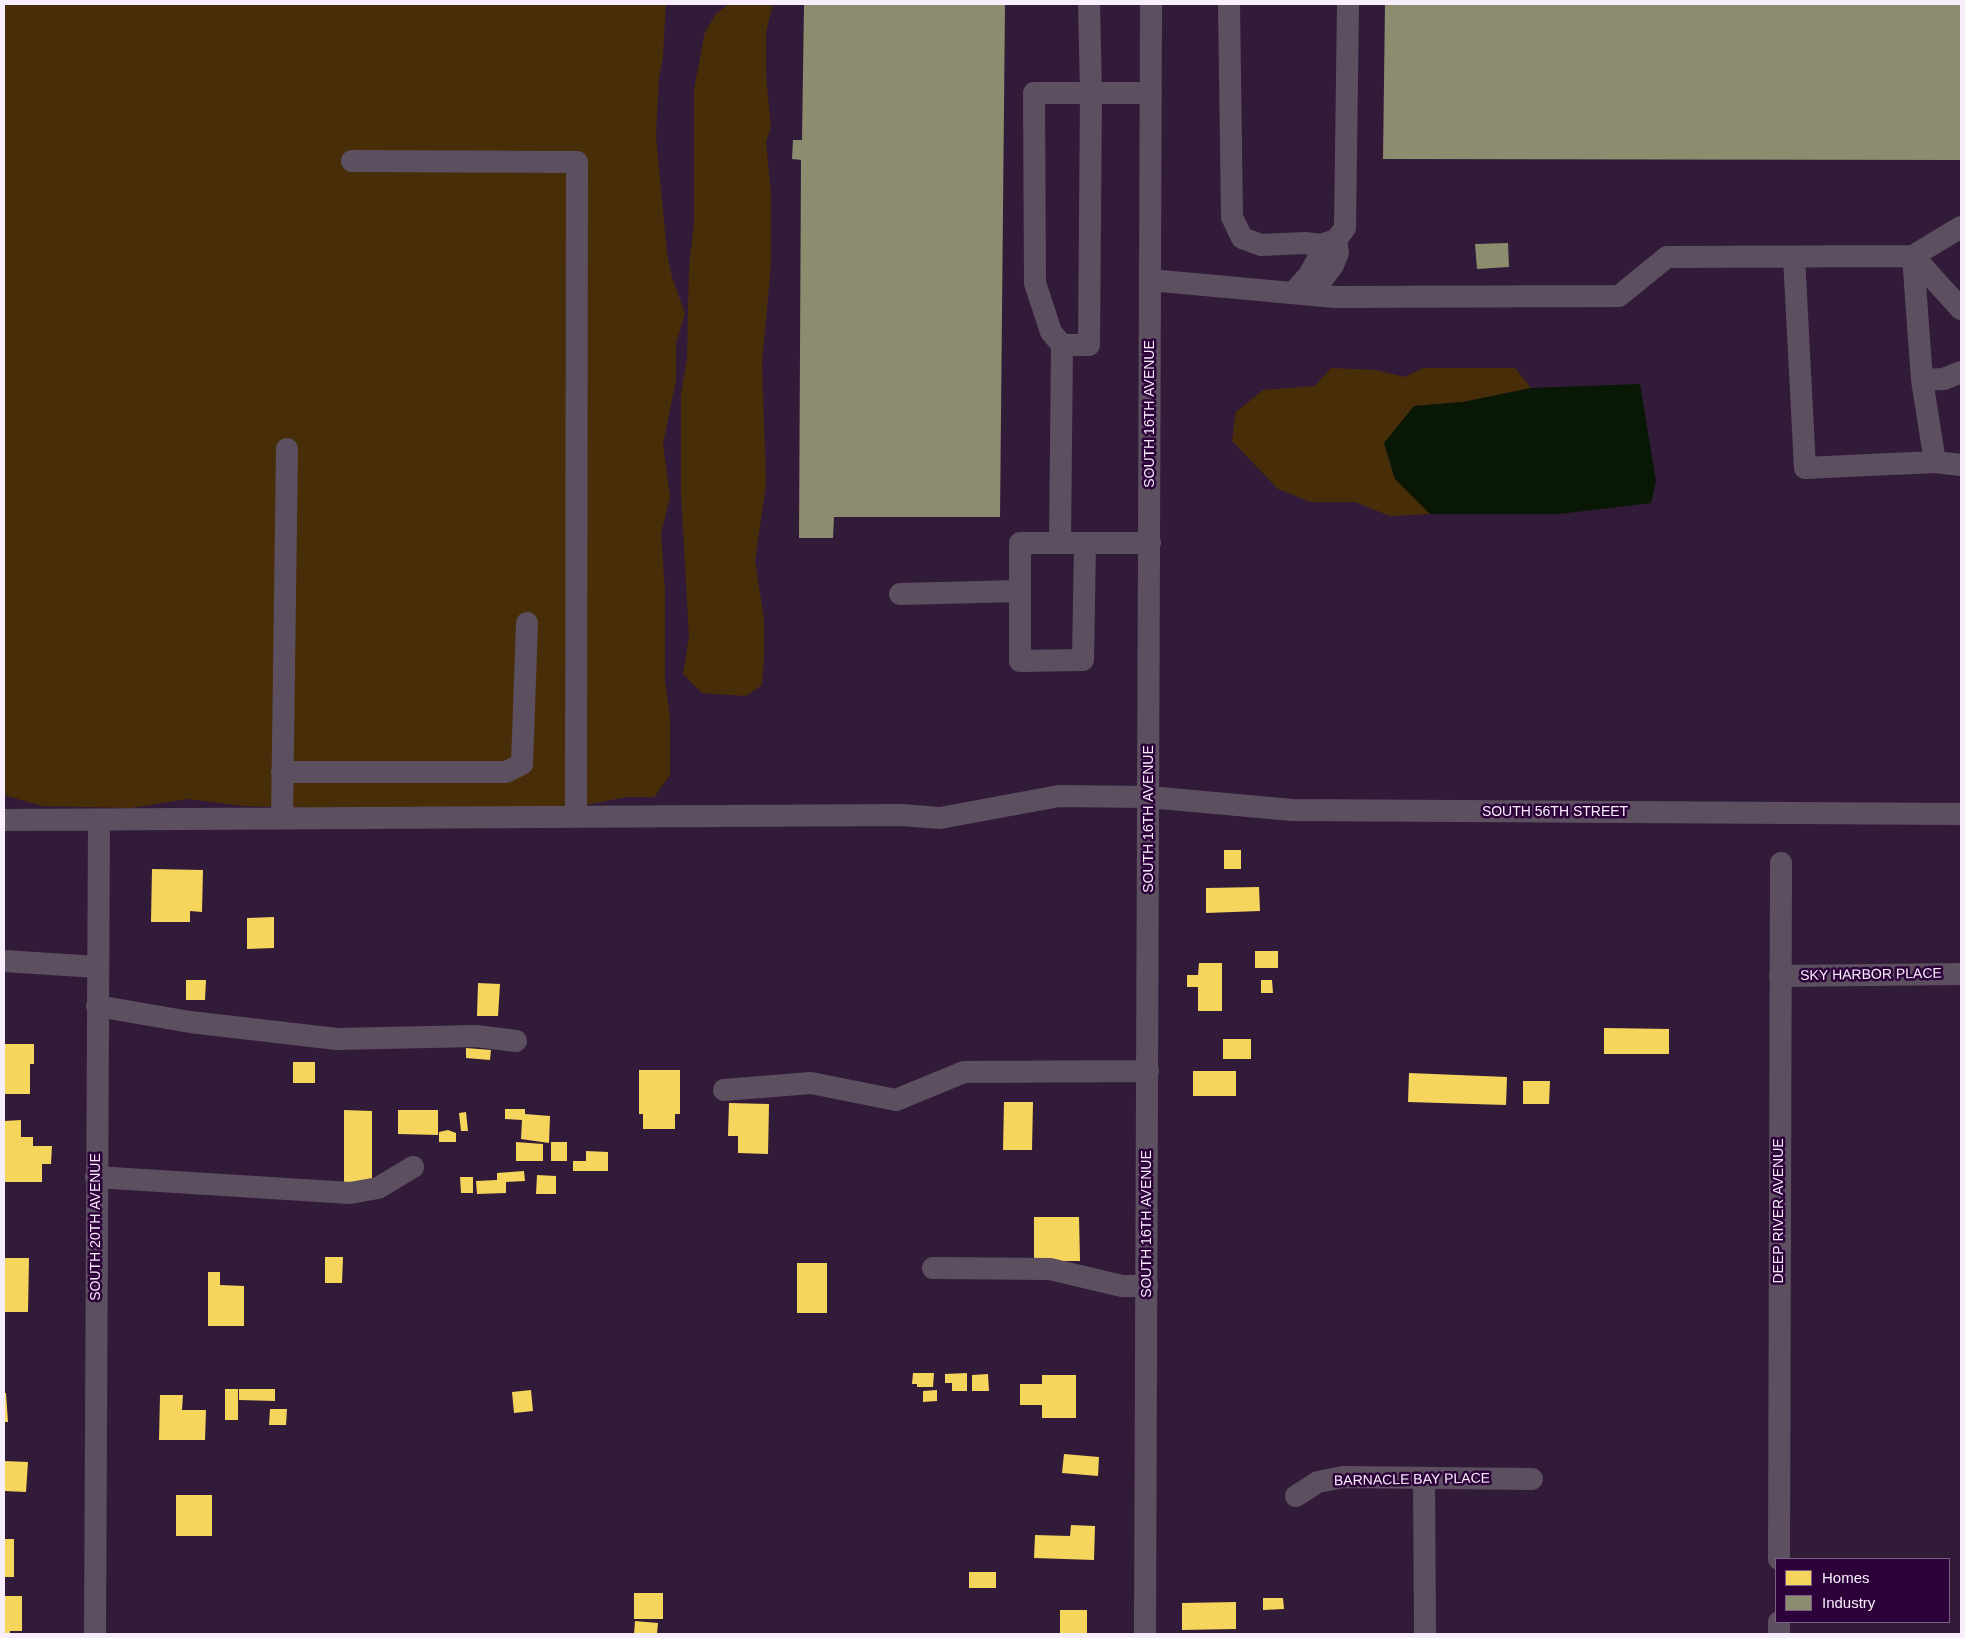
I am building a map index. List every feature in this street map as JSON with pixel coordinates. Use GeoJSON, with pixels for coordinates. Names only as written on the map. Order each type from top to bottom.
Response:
{"type":"FeatureCollection","features":[{"type":"Feature","properties":{"kind":"street"},"geometry":{"type":"LineString","coordinates":[[1062,345],[1089,345],[1091,93],[1089,4]]}},
{"type":"Feature","properties":{"kind":"street","name":"SOUTH 16TH AVENUE"},"geometry":{"type":"LineString","coordinates":[[1145,1634],[1151,4]]}},
{"type":"Feature","properties":{"kind":"street"},"geometry":{"type":"LineString","coordinates":[[1229,4],[1232,217],[1242,238],[1261,244],[1329,242],[1345,228],[1348,4]]}},
{"type":"Feature","properties":{"kind":"street"},"geometry":{"type":"LineString","coordinates":[[1060,543],[1062,345],[1051,332],[1036,283],[1034,94],[1151,93]]}},
{"type":"Feature","properties":{"kind":"street"},"geometry":{"type":"LineString","coordinates":[[352,161],[577,162],[576,817]]}},
{"type":"Feature","properties":{"kind":"street"},"geometry":{"type":"LineString","coordinates":[[1150,280],[1335,297],[1619,296],[1667,257],[1913,256],[1961,227]]}},
{"type":"Feature","properties":{"kind":"street"},"geometry":{"type":"LineString","coordinates":[[1302,294],[1333,265],[1338,253],[1329,242]]}},
{"type":"Feature","properties":{"kind":"street"},"geometry":{"type":"LineString","coordinates":[[1913,256],[1961,309]]}},
{"type":"Feature","properties":{"kind":"street"},"geometry":{"type":"LineString","coordinates":[[1913,256],[1922,380],[1935,462]]}},
{"type":"Feature","properties":{"kind":"street"},"geometry":{"type":"LineString","coordinates":[[1794,257],[1805,468],[1935,462],[1961,465]]}},
{"type":"Feature","properties":{"kind":"street"},"geometry":{"type":"LineString","coordinates":[[1922,380],[1944,379],[1961,372]]}},
{"type":"Feature","properties":{"kind":"street"},"geometry":{"type":"LineString","coordinates":[[282,818],[287,449]]}},
{"type":"Feature","properties":{"kind":"street"},"geometry":{"type":"LineString","coordinates":[[1085,542],[1084,660],[1020,661],[1020,542],[1060,543],[1085,542],[1150,542]]}},
{"type":"Feature","properties":{"kind":"street"},"geometry":{"type":"LineString","coordinates":[[900,594],[1019,591]]}},
{"type":"Feature","properties":{"kind":"street"},"geometry":{"type":"LineString","coordinates":[[282,772],[506,772],[522,764],[527,623]]}},
{"type":"Feature","properties":{"kind":"street","name":"SOUTH 56TH STREET"},"geometry":{"type":"LineString","coordinates":[[4,820],[901,815],[940,818],[1060,796],[1149,797],[1292,810],[1961,814]]}},
{"type":"Feature","properties":{"kind":"street","name":"SOUTH 20TH AVENUE"},"geometry":{"type":"LineString","coordinates":[[95,1634],[99,820]]}},
{"type":"Feature","properties":{"kind":"street","name":"DEEP RIVER AVENUE"},"geometry":{"type":"LineString","coordinates":[[1779,1558],[1781,863]]}},
{"type":"Feature","properties":{"kind":"street"},"geometry":{"type":"LineString","coordinates":[[4,961],[97,967]]}},
{"type":"Feature","properties":{"kind":"street","name":"SKY HARBOR PLACE"},"geometry":{"type":"LineString","coordinates":[[1780,976],[1961,974]]}},
{"type":"Feature","properties":{"kind":"street"},"geometry":{"type":"LineString","coordinates":[[97,1006],[190,1022],[336,1039],[476,1036],[516,1041]]}},
{"type":"Feature","properties":{"kind":"street"},"geometry":{"type":"LineString","coordinates":[[724,1090],[811,1083],[896,1100],[964,1072],[1148,1071]]}},
{"type":"Feature","properties":{"kind":"street"},"geometry":{"type":"LineString","coordinates":[[96,1177],[350,1193],[378,1188],[414,1167]]}},
{"type":"Feature","properties":{"kind":"street"},"geometry":{"type":"LineString","coordinates":[[933,1268],[1050,1269],[1122,1286],[1147,1286]]}},
{"type":"Feature","properties":{"kind":"street","name":"BARNACLE BAY PLACE"},"geometry":{"type":"LineString","coordinates":[[1296,1496],[1318,1482],[1343,1478],[1532,1479]]}},
{"type":"Feature","properties":{"kind":"street"},"geometry":{"type":"LineString","coordinates":[[1424,1479],[1425,1634]]}},
{"type":"Feature","properties":{"kind":"shaded area"},"geometry":{"type":"Polygon","coordinates":[[[4,4],[666,4],[656,136],[667,253],[672,277],[685,314],[676,343],[676,380],[663,444],[670,497],[661,533],[665,592],[665,680],[670,718],[670,775],[654,797],[626,797],[591,804],[543,808],[387,810],[244,806],[187,799],[130,808],[42,806],[4,795],[4,4]]]}},
{"type":"Feature","properties":{"kind":"shaded area"},"geometry":{"type":"Polygon","coordinates":[[[729,4],[773,4],[766,32],[766,76],[771,127],[766,142],[771,193],[771,264],[762,363],[766,484],[755,561],[764,619],[764,658],[762,685],[746,696],[702,693],[683,674],[689,636],[681,493],[681,394],[687,358],[689,268],[694,222],[694,89],[705,32],[716,14],[729,4]]]}},
{"type":"Feature","properties":{"kind":"shaded area"},"geometry":{"type":"Polygon","coordinates":[[[1331,368],[1375,370],[1405,377],[1423,368],[1515,368],[1531,388],[1463,402],[1414,406],[1384,444],[1395,479],[1430,514],[1390,516],[1355,502],[1311,502],[1278,489],[1232,441],[1236,412],[1263,390],[1315,386],[1331,368]]]}},
{"type":"Feature","properties":{"kind":"shaded area"},"geometry":{"type":"Polygon","coordinates":[[[1640,384],[1656,481],[1651,503],[1559,514],[1430,514],[1395,479],[1384,443],[1414,406],[1463,402],[1531,388],[1640,384]]]}},
{"type":"Feature","properties":{"kind":"building: Homes"},"geometry":{"type":"Polygon","coordinates":[[[1224,850],[1241,850],[1241,869],[1224,869],[1224,850]]]}},
{"type":"Feature","properties":{"kind":"building: Homes"},"geometry":{"type":"Polygon","coordinates":[[[152,869],[203,870],[202,912],[190,911],[190,922],[151,922],[152,869]]]}},
{"type":"Feature","properties":{"kind":"building: Homes"},"geometry":{"type":"Polygon","coordinates":[[[1259,887],[1260,911],[1206,913],[1206,888],[1259,887]]]}},
{"type":"Feature","properties":{"kind":"building: Homes"},"geometry":{"type":"Polygon","coordinates":[[[274,917],[274,948],[247,949],[247,918],[274,917]]]}},
{"type":"Feature","properties":{"kind":"building: Homes"},"geometry":{"type":"Polygon","coordinates":[[[1255,951],[1278,951],[1278,968],[1255,968],[1255,951]]]}},
{"type":"Feature","properties":{"kind":"building: Homes"},"geometry":{"type":"Polygon","coordinates":[[[1199,963],[1222,963],[1222,1011],[1198,1011],[1198,987],[1187,987],[1187,975],[1198,975],[1199,963]]]}},
{"type":"Feature","properties":{"kind":"building: Homes"},"geometry":{"type":"Polygon","coordinates":[[[186,980],[206,980],[205,1000],[186,1000],[186,980]]]}},
{"type":"Feature","properties":{"kind":"building: Homes"},"geometry":{"type":"Polygon","coordinates":[[[1261,980],[1272,980],[1273,993],[1261,993],[1261,980]]]}},
{"type":"Feature","properties":{"kind":"building: Homes"},"geometry":{"type":"Polygon","coordinates":[[[478,983],[500,984],[498,1016],[477,1016],[478,983]]]}},
{"type":"Feature","properties":{"kind":"building: Homes"},"geometry":{"type":"Polygon","coordinates":[[[1604,1028],[1669,1029],[1669,1054],[1604,1054],[1604,1028]]]}},
{"type":"Feature","properties":{"kind":"building: Homes"},"geometry":{"type":"Polygon","coordinates":[[[1223,1039],[1251,1039],[1251,1059],[1223,1059],[1223,1039]]]}},
{"type":"Feature","properties":{"kind":"building: Homes"},"geometry":{"type":"Polygon","coordinates":[[[4,1044],[34,1044],[34,1064],[30,1064],[30,1094],[4,1094],[4,1044]]]}},
{"type":"Feature","properties":{"kind":"building: Homes"},"geometry":{"type":"Polygon","coordinates":[[[466,1048],[491,1050],[490,1060],[466,1058],[466,1048]]]}},
{"type":"Feature","properties":{"kind":"building: Homes"},"geometry":{"type":"Polygon","coordinates":[[[293,1062],[315,1062],[315,1083],[293,1083],[293,1062]]]}},
{"type":"Feature","properties":{"kind":"building: Homes"},"geometry":{"type":"Polygon","coordinates":[[[639,1070],[680,1070],[680,1114],[675,1114],[675,1129],[643,1129],[643,1114],[639,1114],[639,1070]]]}},
{"type":"Feature","properties":{"kind":"building: Homes"},"geometry":{"type":"Polygon","coordinates":[[[1193,1071],[1236,1071],[1236,1096],[1193,1096],[1193,1071]]]}},
{"type":"Feature","properties":{"kind":"building: Homes"},"geometry":{"type":"Polygon","coordinates":[[[1409,1073],[1507,1077],[1506,1105],[1408,1102],[1409,1073]]]}},
{"type":"Feature","properties":{"kind":"building: Homes"},"geometry":{"type":"Polygon","coordinates":[[[1523,1081],[1550,1081],[1549,1104],[1523,1104],[1523,1081]]]}},
{"type":"Feature","properties":{"kind":"building: Homes"},"geometry":{"type":"Polygon","coordinates":[[[1004,1102],[1033,1102],[1032,1150],[1003,1150],[1004,1102]]]}},
{"type":"Feature","properties":{"kind":"building: Homes"},"geometry":{"type":"Polygon","coordinates":[[[729,1103],[769,1104],[768,1154],[738,1153],[738,1136],[728,1136],[729,1103]]]}},
{"type":"Feature","properties":{"kind":"building: Homes"},"geometry":{"type":"Polygon","coordinates":[[[505,1109],[525,1109],[525,1114],[550,1116],[549,1143],[521,1139],[522,1120],[505,1119],[505,1109]]]}},
{"type":"Feature","properties":{"kind":"building: Homes"},"geometry":{"type":"Polygon","coordinates":[[[344,1110],[372,1111],[372,1182],[344,1182],[344,1110]]]}},
{"type":"Feature","properties":{"kind":"building: Homes"},"geometry":{"type":"Polygon","coordinates":[[[398,1110],[438,1110],[438,1135],[398,1134],[398,1110]]]}},
{"type":"Feature","properties":{"kind":"building: Homes"},"geometry":{"type":"Polygon","coordinates":[[[466,1112],[468,1131],[461,1131],[459,1113],[466,1112]]]}},
{"type":"Feature","properties":{"kind":"building: Homes"},"geometry":{"type":"Polygon","coordinates":[[[21,1120],[21,1137],[33,1137],[33,1146],[52,1146],[51,1164],[42,1164],[42,1182],[4,1182],[4,1121],[21,1120]]]}},
{"type":"Feature","properties":{"kind":"building: Homes"},"geometry":{"type":"Polygon","coordinates":[[[448,1130],[456,1133],[456,1142],[439,1142],[439,1132],[448,1130]]]}},
{"type":"Feature","properties":{"kind":"building: Homes"},"geometry":{"type":"Polygon","coordinates":[[[516,1142],[543,1144],[543,1161],[516,1161],[516,1142]]]}},
{"type":"Feature","properties":{"kind":"building: Homes"},"geometry":{"type":"Polygon","coordinates":[[[551,1142],[567,1142],[567,1161],[551,1161],[551,1142]]]}},
{"type":"Feature","properties":{"kind":"building: Homes"},"geometry":{"type":"Polygon","coordinates":[[[586,1151],[608,1152],[608,1171],[573,1171],[573,1161],[586,1161],[586,1151]]]}},
{"type":"Feature","properties":{"kind":"building: Homes"},"geometry":{"type":"Polygon","coordinates":[[[524,1171],[525,1181],[506,1182],[506,1193],[477,1194],[476,1181],[497,1180],[497,1173],[524,1171]]]}},
{"type":"Feature","properties":{"kind":"building: Homes"},"geometry":{"type":"Polygon","coordinates":[[[537,1175],[556,1176],[556,1194],[536,1194],[537,1175]]]}},
{"type":"Feature","properties":{"kind":"building: Homes"},"geometry":{"type":"Polygon","coordinates":[[[460,1177],[473,1177],[473,1193],[461,1193],[460,1177]]]}},
{"type":"Feature","properties":{"kind":"building: Homes"},"geometry":{"type":"Polygon","coordinates":[[[1034,1217],[1079,1217],[1080,1261],[1034,1261],[1034,1217]]]}},
{"type":"Feature","properties":{"kind":"building: Homes"},"geometry":{"type":"Polygon","coordinates":[[[325,1257],[343,1257],[342,1283],[325,1283],[325,1257]]]}},
{"type":"Feature","properties":{"kind":"building: Homes"},"geometry":{"type":"Polygon","coordinates":[[[4,1258],[29,1258],[28,1312],[4,1312],[4,1258]]]}},
{"type":"Feature","properties":{"kind":"building: Homes"},"geometry":{"type":"Polygon","coordinates":[[[797,1263],[827,1263],[827,1313],[797,1313],[797,1263]]]}},
{"type":"Feature","properties":{"kind":"building: Homes"},"geometry":{"type":"Polygon","coordinates":[[[208,1272],[220,1272],[220,1285],[244,1286],[244,1326],[208,1326],[208,1272]]]}},
{"type":"Feature","properties":{"kind":"building: Homes"},"geometry":{"type":"Polygon","coordinates":[[[913,1373],[934,1373],[933,1387],[917,1387],[917,1384],[912,1384],[913,1373]]]}},
{"type":"Feature","properties":{"kind":"building: Homes"},"geometry":{"type":"Polygon","coordinates":[[[967,1373],[967,1391],[952,1391],[952,1383],[945,1383],[945,1374],[967,1373]]]}},
{"type":"Feature","properties":{"kind":"building: Homes"},"geometry":{"type":"Polygon","coordinates":[[[988,1374],[989,1391],[972,1391],[972,1375],[988,1374]]]}},
{"type":"Feature","properties":{"kind":"building: Homes"},"geometry":{"type":"Polygon","coordinates":[[[1042,1375],[1076,1375],[1076,1418],[1042,1418],[1042,1405],[1020,1405],[1020,1384],[1042,1384],[1042,1375]]]}},
{"type":"Feature","properties":{"kind":"building: Homes"},"geometry":{"type":"Polygon","coordinates":[[[225,1389],[238,1389],[238,1420],[225,1420],[225,1389]]]}},
{"type":"Feature","properties":{"kind":"building: Homes"},"geometry":{"type":"Polygon","coordinates":[[[239,1389],[275,1389],[275,1401],[239,1400],[239,1389]]]}},
{"type":"Feature","properties":{"kind":"building: Homes"},"geometry":{"type":"Polygon","coordinates":[[[531,1390],[533,1411],[514,1413],[512,1392],[531,1390]]]}},
{"type":"Feature","properties":{"kind":"building: Homes"},"geometry":{"type":"Polygon","coordinates":[[[937,1390],[937,1401],[923,1402],[923,1391],[937,1390]]]}},
{"type":"Feature","properties":{"kind":"building: Homes"},"geometry":{"type":"Polygon","coordinates":[[[4,1393],[6,1393],[8,1422],[4,1422],[4,1393]]]}},
{"type":"Feature","properties":{"kind":"building: Homes"},"geometry":{"type":"Polygon","coordinates":[[[160,1395],[183,1395],[182,1410],[206,1410],[205,1440],[159,1440],[160,1395]]]}},
{"type":"Feature","properties":{"kind":"building: Homes"},"geometry":{"type":"Polygon","coordinates":[[[270,1409],[287,1409],[286,1425],[269,1425],[270,1409]]]}},
{"type":"Feature","properties":{"kind":"building: Homes"},"geometry":{"type":"Polygon","coordinates":[[[1064,1454],[1099,1457],[1098,1476],[1062,1473],[1064,1454]]]}},
{"type":"Feature","properties":{"kind":"building: Homes"},"geometry":{"type":"Polygon","coordinates":[[[4,1461],[28,1462],[26,1492],[4,1491],[4,1461]]]}},
{"type":"Feature","properties":{"kind":"building: Homes"},"geometry":{"type":"Polygon","coordinates":[[[176,1495],[212,1495],[212,1536],[176,1536],[176,1495]]]}},
{"type":"Feature","properties":{"kind":"building: Homes"},"geometry":{"type":"Polygon","coordinates":[[[1071,1525],[1095,1526],[1094,1560],[1034,1558],[1035,1535],[1070,1536],[1071,1525]]]}},
{"type":"Feature","properties":{"kind":"building: Homes"},"geometry":{"type":"Polygon","coordinates":[[[4,1539],[14,1539],[14,1577],[4,1577],[4,1539]]]}},
{"type":"Feature","properties":{"kind":"building: Homes"},"geometry":{"type":"Polygon","coordinates":[[[969,1572],[996,1572],[996,1588],[969,1588],[969,1572]]]}},
{"type":"Feature","properties":{"kind":"building: Homes"},"geometry":{"type":"Polygon","coordinates":[[[634,1593],[663,1593],[663,1619],[634,1619],[634,1593]]]}},
{"type":"Feature","properties":{"kind":"building: Homes"},"geometry":{"type":"Polygon","coordinates":[[[4,1596],[22,1596],[22,1631],[10,1631],[10,1634],[4,1634],[4,1596]]]}},
{"type":"Feature","properties":{"kind":"building: Homes"},"geometry":{"type":"Polygon","coordinates":[[[1263,1598],[1283,1598],[1284,1609],[1263,1610],[1263,1598]]]}},
{"type":"Feature","properties":{"kind":"building: Homes"},"geometry":{"type":"Polygon","coordinates":[[[1236,1602],[1236,1629],[1182,1630],[1182,1603],[1236,1602]]]}},
{"type":"Feature","properties":{"kind":"building: Homes"},"geometry":{"type":"Polygon","coordinates":[[[1060,1610],[1087,1610],[1087,1634],[1060,1634],[1060,1610]]]}},
{"type":"Feature","properties":{"kind":"building: Homes"},"geometry":{"type":"Polygon","coordinates":[[[635,1621],[658,1623],[657,1634],[634,1634],[635,1621]]]}},
{"type":"Feature","properties":{"kind":"building: Industry"},"geometry":{"type":"Polygon","coordinates":[[[804,4],[1005,4],[1000,517],[834,517],[833,538],[799,538],[801,160],[792,159],[793,140],[802,140],[804,4]]]}},
{"type":"Feature","properties":{"kind":"building: Industry"},"geometry":{"type":"Polygon","coordinates":[[[1385,4],[1961,4],[1961,160],[1383,159],[1385,4]]]}},
{"type":"Feature","properties":{"kind":"building: Industry"},"geometry":{"type":"Polygon","coordinates":[[[1508,243],[1509,267],[1477,269],[1475,244],[1508,243]]]}}]}
